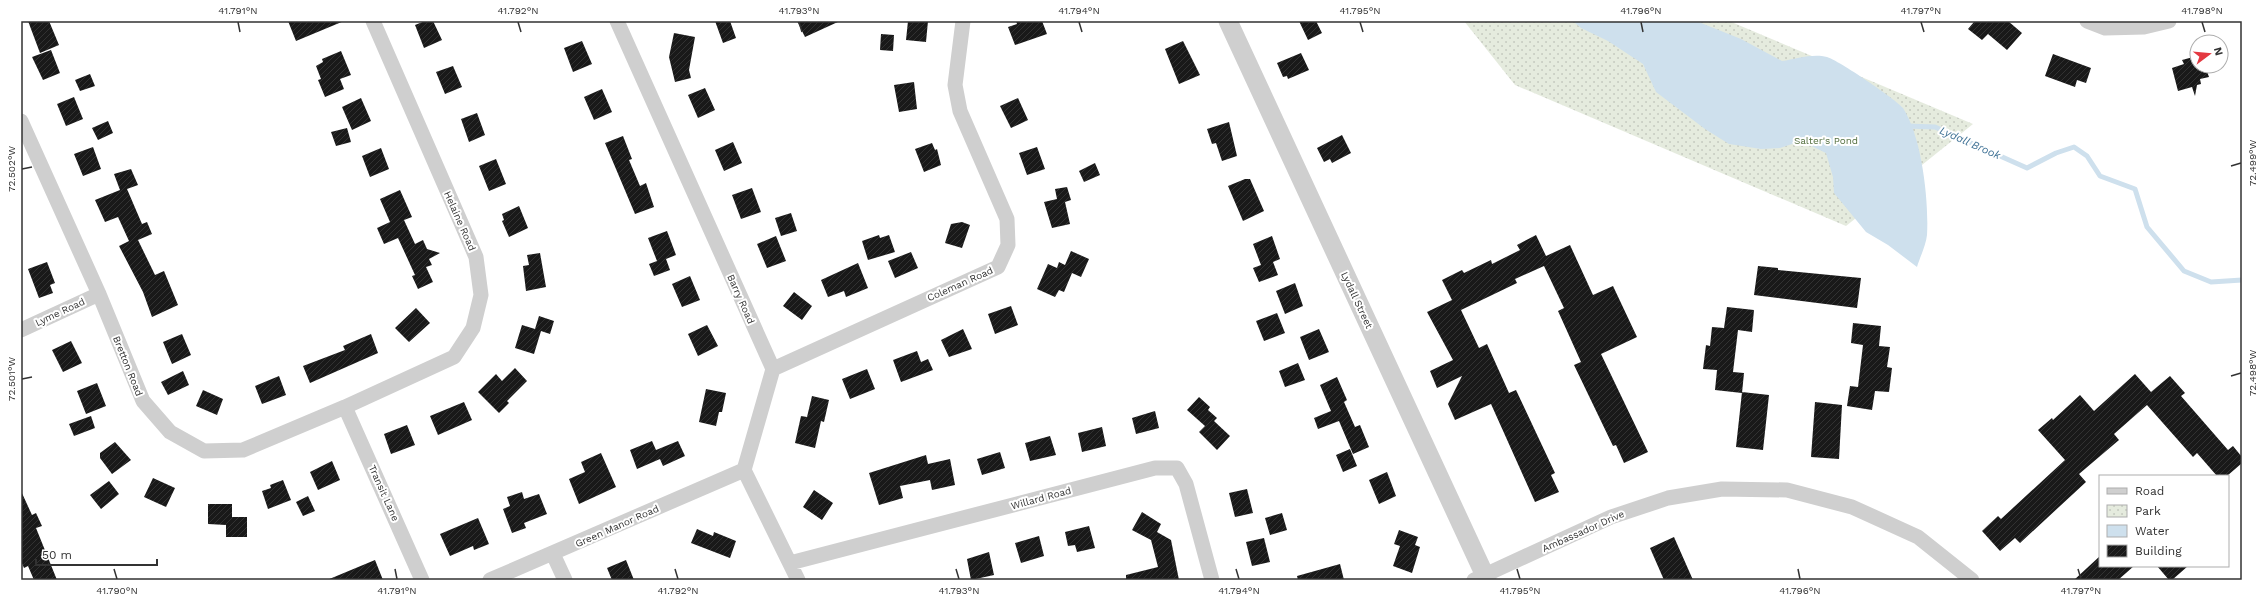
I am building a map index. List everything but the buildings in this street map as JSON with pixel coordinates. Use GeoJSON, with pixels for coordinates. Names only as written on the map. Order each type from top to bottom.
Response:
{"type":"FeatureCollection","features":[{"type":"Feature","properties":{"kind":"street","name":"Helaine Road"},"geometry":{"type":"LineString","coordinates":[[345,407],[454,356],[474,328],[481,295],[476,257],[373,21]]}},
{"type":"Feature","properties":{"kind":"street","name":"Barry Road"},"geometry":{"type":"LineString","coordinates":[[617,21],[773,369]]}},
{"type":"Feature","properties":{"kind":"street","name":"Coleman Road"},"geometry":{"type":"LineString","coordinates":[[773,369],[998,267],[1008,245],[1007,219],[960,111],[955,85],[963,21]]}},
{"type":"Feature","properties":{"kind":"street","name":"Lydall Street"},"geometry":{"type":"LineString","coordinates":[[1228,21],[1482,578]]}},
{"type":"Feature","properties":{"kind":"street"},"geometry":{"type":"LineString","coordinates":[[2087,21],[2105,28],[2144,27],[2169,21]]}},
{"type":"Feature","properties":{"kind":"street","name":"Bretton Road"},"geometry":{"type":"LineString","coordinates":[[21,121],[99,294],[143,401],[170,432],[204,451],[243,450],[345,407]]}},
{"type":"Feature","properties":{"kind":"street","name":"Lyme Road"},"geometry":{"type":"LineString","coordinates":[[21,330],[99,294]]}},
{"type":"Feature","properties":{"kind":"street"},"geometry":{"type":"LineString","coordinates":[[773,369],[744,470],[798,580]]}},
{"type":"Feature","properties":{"kind":"street","name":"Transit Lane"},"geometry":{"type":"LineString","coordinates":[[345,407],[422,580]]}},
{"type":"Feature","properties":{"kind":"street","name":"Willard Road"},"geometry":{"type":"LineString","coordinates":[[790,563],[1155,468],[1177,468],[1186,484],[1212,580]]}},
{"type":"Feature","properties":{"kind":"street","name":"Green Manor Road"},"geometry":{"type":"LineString","coordinates":[[490,580],[744,470]]}},
{"type":"Feature","properties":{"kind":"street","name":"Ambassador Drive"},"geometry":{"type":"LineString","coordinates":[[1482,578],[1611,517],[1668,498],[1722,489],[1787,490],[1852,507],[1918,537],[1972,580]]}},
{"type":"Feature","properties":{"kind":"street"},"geometry":{"type":"LineString","coordinates":[[553,554],[565,580]]}},
{"type":"Feature","properties":{"kind":"green space","name":"Salter's Pond"},"geometry":{"type":"Polygon","coordinates":[[[1464,21],[1729,21],[1973,124],[1846,226],[1515,85],[1464,21]]]}},
{"type":"Feature","properties":{"kind":"water","name":"Salter's Pond"},"geometry":{"type":"Polygon","coordinates":[[[1573,21],[1696,21],[1741,39],[1782,61],[1810,56],[1827,57],[1843,65],[1879,89],[1903,108],[1910,120],[1923,170],[1927,205],[1927,235],[1917,267],[1888,245],[1866,232],[1834,193],[1833,177],[1826,153],[1801,141],[1780,148],[1761,149],[1729,144],[1705,129],[1656,92],[1643,64],[1608,41],[1581,28],[1573,21]]]}},
{"type":"Feature","properties":{"kind":"waterway","name":"Lydall Brook"},"geometry":{"type":"LineString","coordinates":[[1906,126],[1935,127],[2027,168],[2056,153],[2074,147],[2087,156],[2100,176],[2135,189],[2147,227],[2184,271],[2211,282],[2242,280]]}}]}
